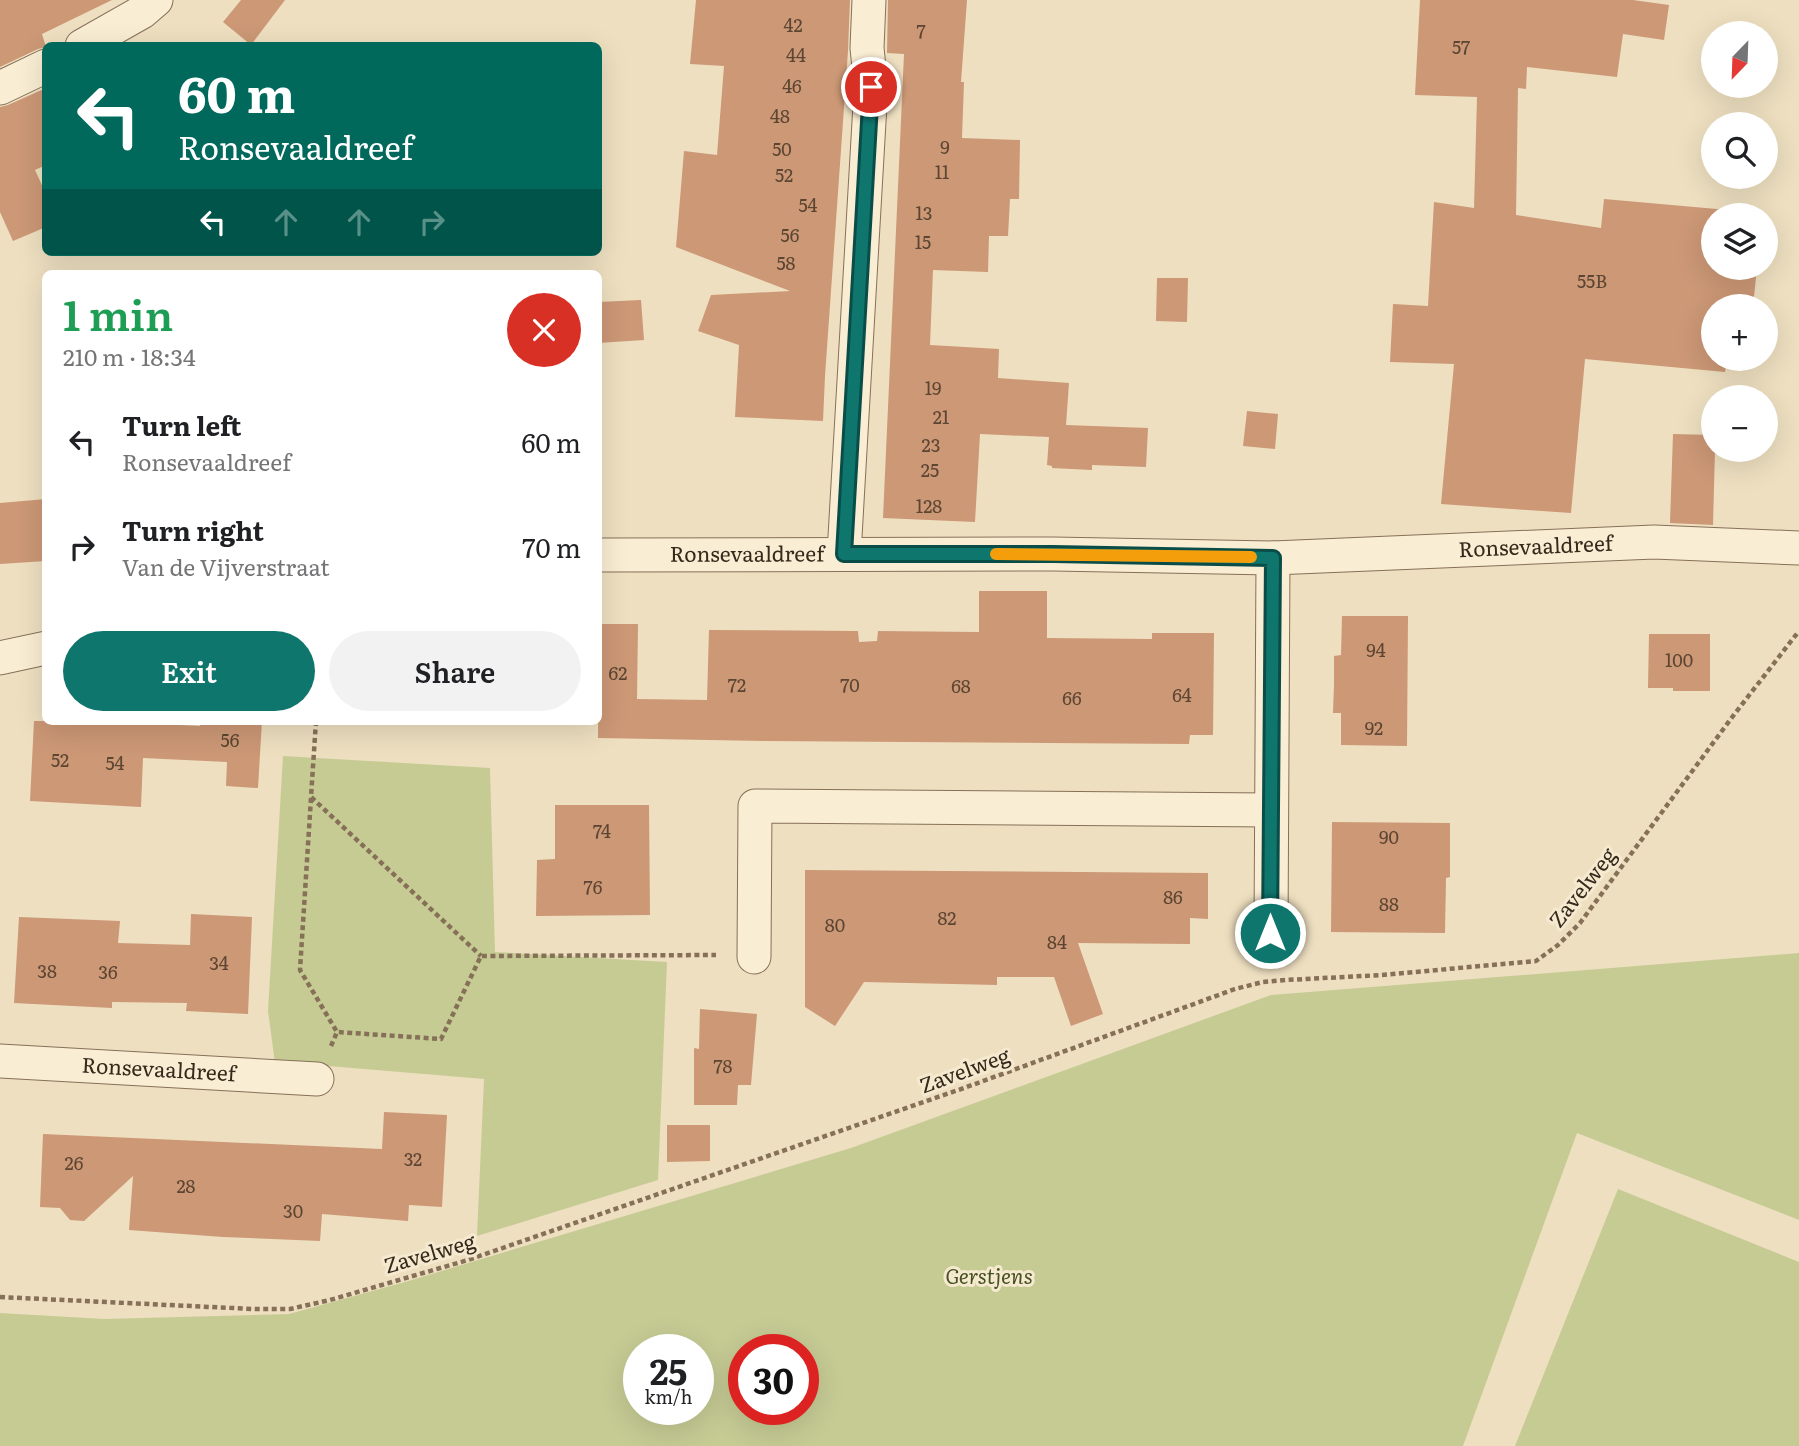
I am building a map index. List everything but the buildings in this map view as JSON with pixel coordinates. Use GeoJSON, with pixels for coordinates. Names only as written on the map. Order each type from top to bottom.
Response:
{"type":"FeatureCollection","features":[{"type":"Feature","properties":{"kind":"street"},"geometry":{"type":"LineString","coordinates":[[89,42],[142,12],[156,0]]}},
{"type":"Feature","properties":{"kind":"street"},"geometry":{"type":"LineString","coordinates":[[844,554],[871,87],[867,48],[869,0]]}},
{"type":"Feature","properties":{"kind":"street"},"geometry":{"type":"LineString","coordinates":[[0,88],[42,67]]}},
{"type":"Feature","properties":{"kind":"street","name":"Ronsevaaldreef"},"geometry":{"type":"LineString","coordinates":[[602,555],[1053,554],[1273,558],[1654,542],[1799,548]]}},
{"type":"Feature","properties":{"kind":"street"},"geometry":{"type":"LineString","coordinates":[[1270,933],[1273,558]]}},
{"type":"Feature","properties":{"kind":"street"},"geometry":{"type":"LineString","coordinates":[[0,658],[42,649]]}},
{"type":"Feature","properties":{"kind":"street"},"geometry":{"type":"LineString","coordinates":[[754,957],[755,807],[1270,810]]}},
{"type":"Feature","properties":{"kind":"street","name":"Ronsevaaldreef"},"geometry":{"type":"LineString","coordinates":[[0,1061],[317,1079]]}},
{"type":"Feature","properties":{"kind":"path","name":"Zavelweg"},"geometry":{"type":"LineString","coordinates":[[0,1297],[253,1310],[290,1309],[468,1260],[964,1088],[1235,989],[1263,982],[1536,961],[1558,945],[1580,923],[1799,631]]}},
{"type":"Feature","properties":{"kind":"path"},"geometry":{"type":"LineString","coordinates":[[316,725],[300,970],[337,1032]]}},
{"type":"Feature","properties":{"kind":"path"},"geometry":{"type":"LineString","coordinates":[[311,797],[481,956],[754,957]]}},
{"type":"Feature","properties":{"kind":"path"},"geometry":{"type":"LineString","coordinates":[[337,1032],[441,1039],[481,956]]}},
{"type":"Feature","properties":{"kind":"path"},"geometry":{"type":"LineString","coordinates":[[317,1079],[337,1032]]}},
{"type":"Feature","properties":{"kind":"green space"},"geometry":{"type":"Polygon","coordinates":[[[283,756],[490,768],[495,952],[667,962],[658,1180],[477,1236],[484,1079],[275,1063],[268,1011],[283,756]]]}},
{"type":"Feature","properties":{"kind":"green space","name":"Gerstjens"},"geometry":{"type":"Polygon","coordinates":[[[1799,953],[1799,1220],[1577,1133],[1463,1446],[0,1446],[0,1313],[104,1319],[289,1314],[405,1282],[851,1148],[1271,995],[1799,953]]]}},
{"type":"Feature","properties":{"kind":"green space"},"geometry":{"type":"Polygon","coordinates":[[[1618,1189],[1799,1262],[1799,1446],[1515,1446],[1618,1189]]]}},
{"type":"Feature","properties":{"kind":"slow traffic"},"geometry":{"type":"LineString","coordinates":[[996,554],[1251,557]]}},
{"type":"Feature","properties":{"kind":"route"},"geometry":{"type":"LineString","coordinates":[[871,87],[844,554],[1273,558],[1270,933]]}}]}
